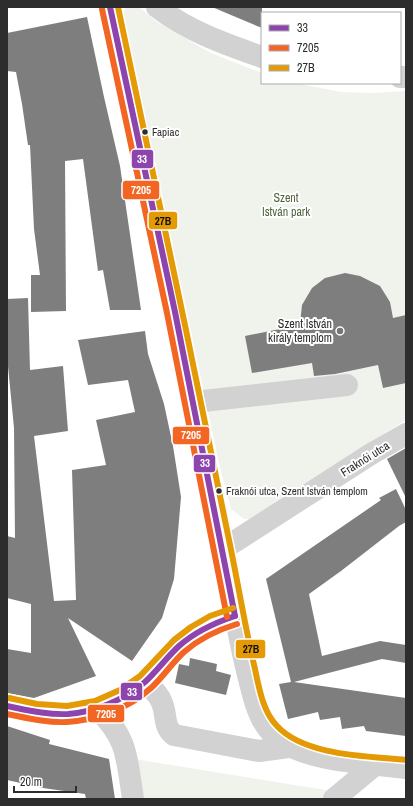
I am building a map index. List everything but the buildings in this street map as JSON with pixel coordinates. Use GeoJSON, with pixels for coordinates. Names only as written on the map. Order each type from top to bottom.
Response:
{"type":"FeatureCollection","features":[{"type":"Feature","properties":{"kind":"street"},"geometry":{"type":"LineString","coordinates":[[110,7],[194,402],[235,616],[254,699],[260,715],[269,731],[289,747],[327,758],[406,768]]}},
{"type":"Feature","properties":{"kind":"street"},"geometry":{"type":"LineString","coordinates":[[157,7],[198,32],[261,57]]}},
{"type":"Feature","properties":{"kind":"street"},"geometry":{"type":"LineString","coordinates":[[194,402],[347,384]]}},
{"type":"Feature","properties":{"kind":"street","name":"Fraknói utca"},"geometry":{"type":"LineString","coordinates":[[223,549],[371,454],[406,434]]}},
{"type":"Feature","properties":{"kind":"street"},"geometry":{"type":"LineString","coordinates":[[7,706],[36,712],[67,714],[97,709],[124,697],[146,682],[184,642],[213,623],[235,616]]}},
{"type":"Feature","properties":{"kind":"street"},"geometry":{"type":"LineString","coordinates":[[146,682],[158,695],[162,703],[166,726],[169,732],[174,735],[259,751],[289,747]]}},
{"type":"Feature","properties":{"kind":"street"},"geometry":{"type":"LineString","coordinates":[[97,709],[109,720],[119,735],[126,753],[133,799]]}},
{"type":"Feature","properties":{"kind":"street"},"geometry":{"type":"LineString","coordinates":[[334,799],[376,764]]}},
{"type":"Feature","properties":{"kind":"green space","name":"Szent István park"},"geometry":{"type":"Polygon","coordinates":[[[126,7],[139,7],[157,22],[211,53],[261,73],[261,84],[300,84],[341,92],[373,93],[406,91],[406,420],[290,492],[252,519],[244,519],[231,509],[220,468],[123,13],[126,7]]]}},
{"type":"Feature","properties":{"kind":"green space"},"geometry":{"type":"Polygon","coordinates":[[[134,759],[332,791],[324,799],[143,799],[134,759]]]}},
{"type":"Feature","properties":{"kind":"transit line","name":"33"},"geometry":{"type":"LineString","coordinates":[[110,7],[175,312],[235,616]]}},
{"type":"Feature","properties":{"kind":"transit line","name":"27B"},"geometry":{"type":"LineString","coordinates":[[118,7],[188,340],[248,637],[260,692],[265,707],[268,714],[277,726],[289,736],[303,743],[337,753],[406,760]]}},
{"type":"Feature","properties":{"kind":"transit line","name":"7205"},"geometry":{"type":"LineString","coordinates":[[102,9],[167,313],[227,617]]}},
{"type":"Feature","properties":{"kind":"transit line","name":"27B"},"geometry":{"type":"LineString","coordinates":[[9,698],[37,704],[67,706],[95,701],[120,690],[140,676],[174,640],[191,627],[210,616],[233,608]]}},
{"type":"Feature","properties":{"kind":"transit line","name":"33"},"geometry":{"type":"LineString","coordinates":[[7,706],[30,711],[60,714],[78,713],[99,708],[119,700],[145,682],[175,650],[192,636],[235,616]]}},
{"type":"Feature","properties":{"kind":"transit line","name":"7205"},"geometry":{"type":"LineString","coordinates":[[7,714],[44,721],[67,722],[90,719],[112,712],[133,701],[151,688],[180,656],[196,643],[216,632],[237,624]]}},
{"type":"Feature","properties":{"kind":"place","name":"Fapiac"},"geometry":{"type":"Point","coordinates":[145,132]}},
{"type":"Feature","properties":{"kind":"place","name":"Szent István király templom"},"geometry":{"type":"Point","coordinates":[340,331]}},
{"type":"Feature","properties":{"kind":"place","name":"Fraknói utca, Szent István templom"},"geometry":{"type":"Point","coordinates":[219,491]}}]}
